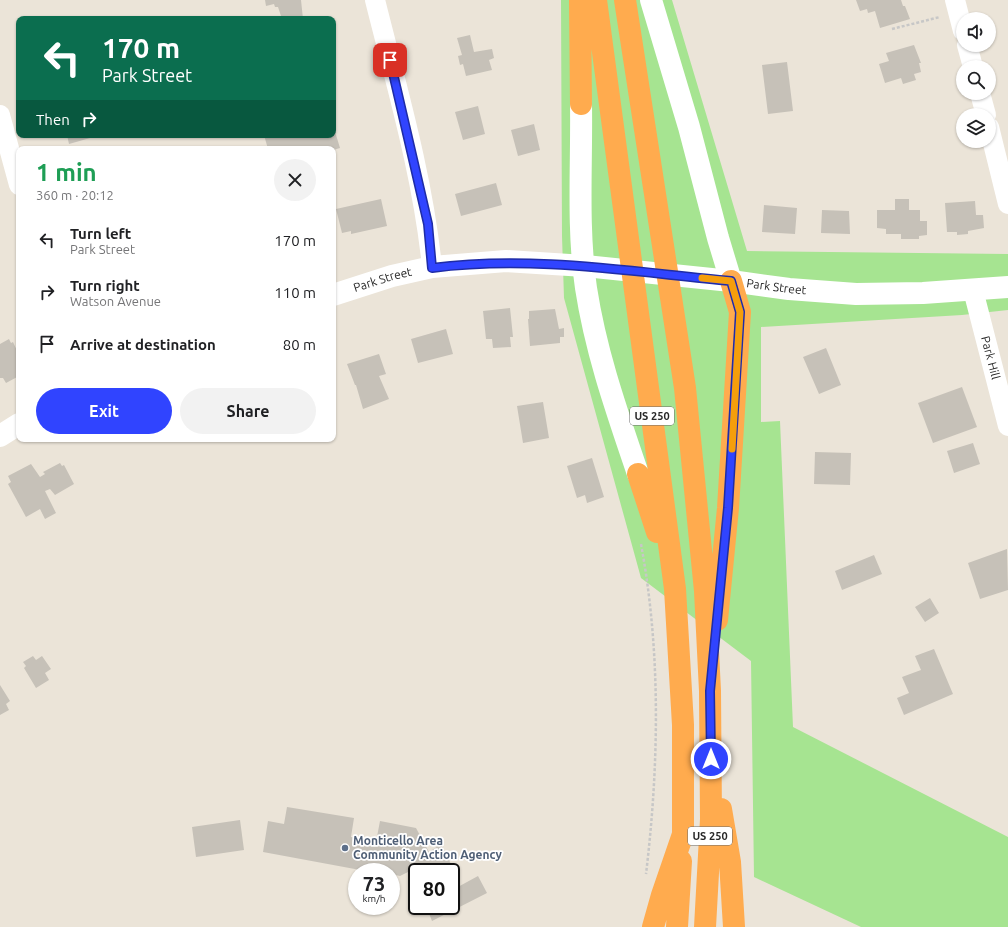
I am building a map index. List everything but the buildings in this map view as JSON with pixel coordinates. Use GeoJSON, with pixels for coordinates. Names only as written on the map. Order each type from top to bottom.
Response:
{"type":"FeatureCollection","features":[{"type":"Feature","properties":{"kind":"highway"},"geometry":{"type":"LineString","coordinates":[[580,0],[581,104]]}},
{"type":"Feature","properties":{"kind":"highway","name":"US 250"},"geometry":{"type":"LineString","coordinates":[[596,0],[675,589],[683,725],[683,834],[677,927]]}},
{"type":"Feature","properties":{"kind":"highway","name":"US 250"},"geometry":{"type":"LineString","coordinates":[[624,0],[685,388],[705,590],[711,745],[710,832],[705,927]]}},
{"type":"Feature","properties":{"kind":"highway"},"geometry":{"type":"LineString","coordinates":[[710,691],[728,508],[740,312],[731,281]]}},
{"type":"Feature","properties":{"kind":"highway"},"geometry":{"type":"LineString","coordinates":[[638,474],[675,589]]}},
{"type":"Feature","properties":{"kind":"highway"},"geometry":{"type":"LineString","coordinates":[[711,745],[730,862],[734,927]]}},
{"type":"Feature","properties":{"kind":"highway"},"geometry":{"type":"LineString","coordinates":[[654,927],[662,895],[683,834]]}},
{"type":"Feature","properties":{"kind":"street"},"geometry":{"type":"LineString","coordinates":[[375,0],[428,224],[432,268]]}},
{"type":"Feature","properties":{"kind":"street"},"geometry":{"type":"LineString","coordinates":[[651,0],[689,127],[718,238],[731,281]]}},
{"type":"Feature","properties":{"kind":"street"},"geometry":{"type":"LineString","coordinates":[[950,8],[956,19]]}},
{"type":"Feature","properties":{"kind":"street"},"geometry":{"type":"LineString","coordinates":[[581,104],[581,213],[586,286],[595,338],[607,383],[638,474]]}},
{"type":"Feature","properties":{"kind":"street"},"geometry":{"type":"LineString","coordinates":[[0,114],[16,174]]}},
{"type":"Feature","properties":{"kind":"street"},"geometry":{"type":"LineString","coordinates":[[994,148],[1008,204]]}},
{"type":"Feature","properties":{"kind":"street","name":"Park Street"},"geometry":{"type":"LineString","coordinates":[[336,294],[392,276],[432,268],[462,264],[506,262],[584,266],[731,281],[789,289],[856,294],[923,293],[1008,287]]}},
{"type":"Feature","properties":{"kind":"street","name":"Park Hill"},"geometry":{"type":"LineString","coordinates":[[973,290],[1008,426]]}},
{"type":"Feature","properties":{"kind":"street"},"geometry":{"type":"LineString","coordinates":[[0,436],[16,426]]}},
{"type":"Feature","properties":{"kind":"path"},"geometry":{"type":"LineString","coordinates":[[892,29],[950,8]]}},
{"type":"Feature","properties":{"kind":"path"},"geometry":{"type":"LineString","coordinates":[[640,541],[648,586],[654,658],[656,736],[651,834],[646,878]]}},
{"type":"Feature","properties":{"kind":"green space"},"geometry":{"type":"Polygon","coordinates":[[[561,0],[672,0],[747,251],[1008,254],[1008,310],[962,315],[761,327],[761,422],[780,421],[793,727],[1008,837],[1008,927],[861,927],[754,877],[751,661],[641,578],[564,298],[562,236],[561,0]]]}},
{"type":"Feature","properties":{"kind":"slow traffic"},"geometry":{"type":"LineString","coordinates":[[702,278],[731,281],[740,312],[732,449]]}},
{"type":"Feature","properties":{"kind":"place","name":"Monticello Area Community Action Agency"},"geometry":{"type":"Point","coordinates":[345,848]}},
{"type":"Feature","properties":{"kind":"route"},"geometry":{"type":"LineString","coordinates":[[390,60],[428,224],[432,268],[462,264],[506,262],[584,266],[731,281],[740,312],[728,508],[710,691],[711,759]]}}]}
